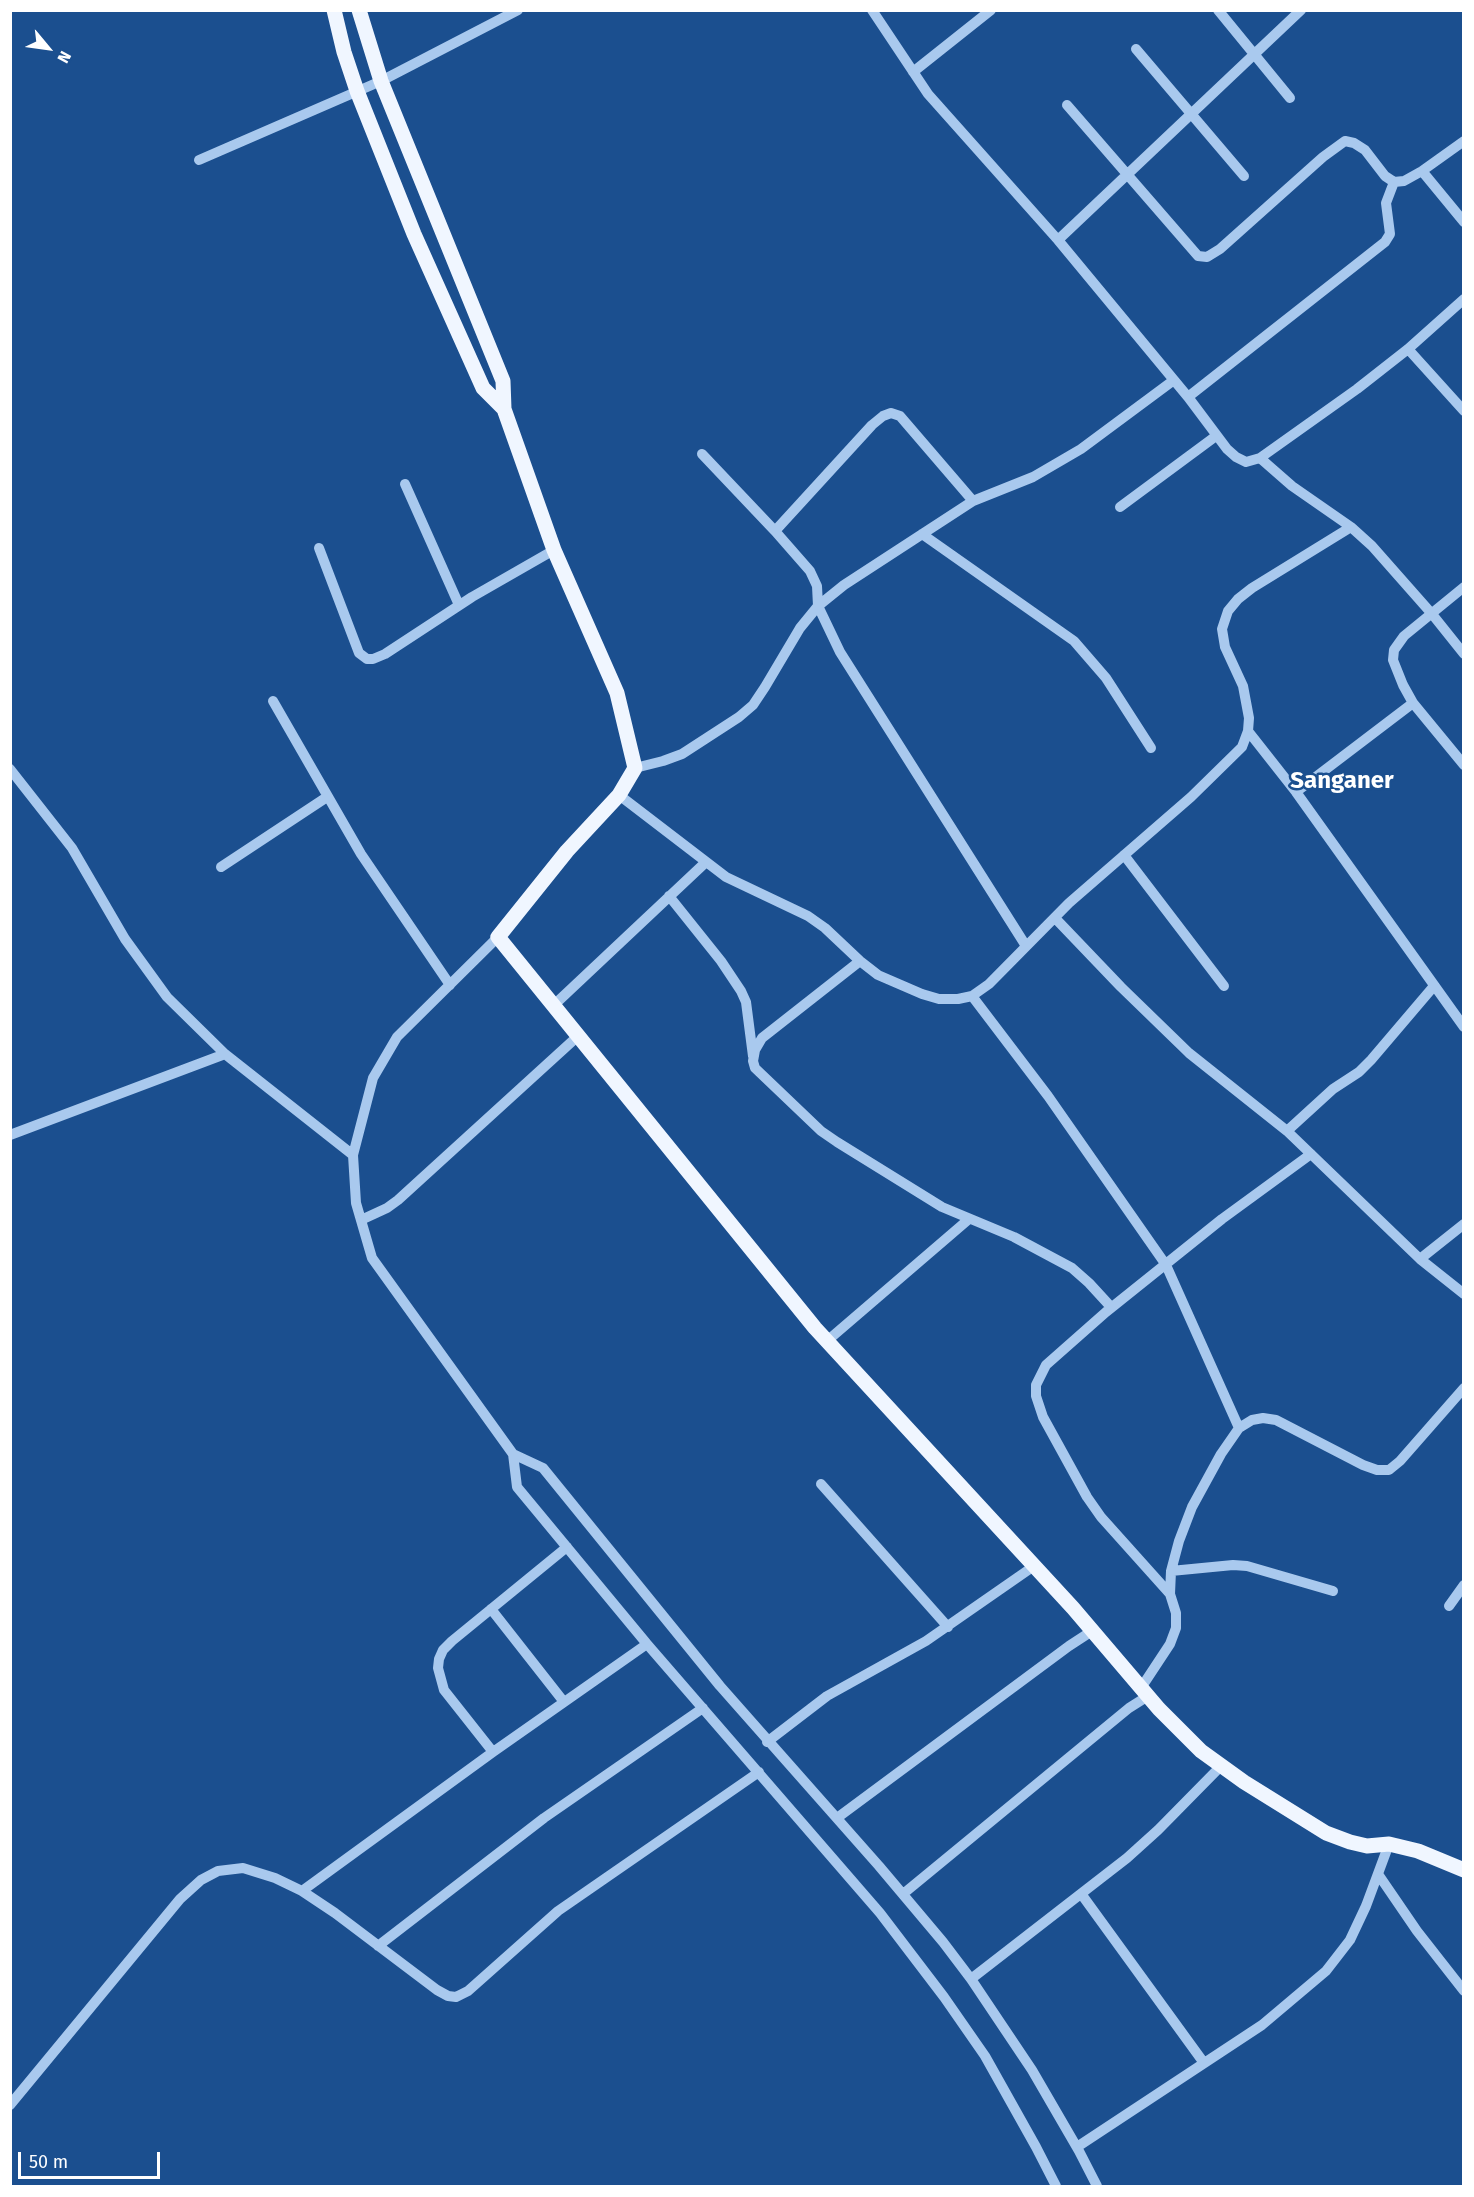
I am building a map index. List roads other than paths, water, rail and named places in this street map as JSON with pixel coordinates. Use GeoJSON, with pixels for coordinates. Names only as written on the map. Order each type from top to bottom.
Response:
{"type":"FeatureCollection","features":[{"type":"Feature","properties":{"kind":"main road"},"geometry":{"type":"LineString","coordinates":[[334,10],[344,52],[357,91],[414,234],[483,388],[504,409]]}},
{"type":"Feature","properties":{"kind":"main road"},"geometry":{"type":"LineString","coordinates":[[359,10],[381,81],[503,381],[504,409],[554,550],[617,693],[635,768],[619,795],[567,851],[498,937],[827,1341],[1201,1751],[1326,1833],[1367,1846],[1389,1844],[1418,1851],[1464,1870]]}},
{"type":"Feature","properties":{"kind":"street"},"geometry":{"type":"LineString","coordinates":[[199,160],[381,81],[518,10]]}},
{"type":"Feature","properties":{"kind":"street"},"geometry":{"type":"LineString","coordinates":[[872,10],[928,94],[1058,240],[1188,397],[1216,436],[1236,457],[1245,462],[1260,458],[1358,389],[1408,349],[1464,299]]}},
{"type":"Feature","properties":{"kind":"street"},"geometry":{"type":"LineString","coordinates":[[913,72],[991,10]]}},
{"type":"Feature","properties":{"kind":"street"},"geometry":{"type":"LineString","coordinates":[[1218,10],[1290,98]]}},
{"type":"Feature","properties":{"kind":"street"},"geometry":{"type":"LineString","coordinates":[[1058,240],[1301,10]]}},
{"type":"Feature","properties":{"kind":"street"},"geometry":{"type":"LineString","coordinates":[[1136,49],[1244,176]]}},
{"type":"Feature","properties":{"kind":"street"},"geometry":{"type":"LineString","coordinates":[[1067,105],[1191,249],[1198,256],[1207,257],[1220,249],[1323,157],[1345,141],[1354,142],[1365,150],[1385,176],[1394,182],[1404,181],[1422,171],[1464,141]]}},
{"type":"Feature","properties":{"kind":"street"},"geometry":{"type":"LineString","coordinates":[[1422,171],[1464,222]]}},
{"type":"Feature","properties":{"kind":"street"},"geometry":{"type":"LineString","coordinates":[[1188,397],[1385,242],[1390,234],[1386,203],[1394,182]]}},
{"type":"Feature","properties":{"kind":"street"},"geometry":{"type":"LineString","coordinates":[[1408,349],[1464,411]]}},
{"type":"Feature","properties":{"kind":"street"},"geometry":{"type":"LineString","coordinates":[[635,768],[663,762],[682,754],[739,717],[753,705],[800,628],[818,606],[844,585],[973,501],[1018,484],[1081,449],[1174,380]]}},
{"type":"Feature","properties":{"kind":"street"},"geometry":{"type":"LineString","coordinates":[[776,531],[872,425],[891,413],[900,416],[973,501]]}},
{"type":"Feature","properties":{"kind":"street"},"geometry":{"type":"LineString","coordinates":[[1120,507],[1216,436]]}},
{"type":"Feature","properties":{"kind":"street"},"geometry":{"type":"LineString","coordinates":[[702,454],[776,531],[810,571],[817,586],[818,606],[840,652],[1026,946]]}},
{"type":"Feature","properties":{"kind":"street"},"geometry":{"type":"LineString","coordinates":[[1260,458],[1292,486],[1351,527],[1372,546],[1464,654]]}},
{"type":"Feature","properties":{"kind":"street"},"geometry":{"type":"LineString","coordinates":[[405,484],[459,605]]}},
{"type":"Feature","properties":{"kind":"street"},"geometry":{"type":"LineString","coordinates":[[619,795],[706,862],[747,888],[808,916],[878,975],[939,999],[972,996],[989,984],[1054,918],[1225,765],[1242,747],[1248,731],[1249,718],[1243,686],[1225,647],[1222,629],[1228,611],[1252,588],[1351,527]]}},
{"type":"Feature","properties":{"kind":"street"},"geometry":{"type":"LineString","coordinates":[[922,534],[1074,641],[1106,678],[1151,748]]}},
{"type":"Feature","properties":{"kind":"street"},"geometry":{"type":"LineString","coordinates":[[318,548],[359,653],[367,659],[385,654],[459,605],[554,550]]}},
{"type":"Feature","properties":{"kind":"street"},"geometry":{"type":"LineString","coordinates":[[1464,587],[1404,636],[1395,650],[1393,660],[1413,703],[1464,765]]}},
{"type":"Feature","properties":{"kind":"street"},"geometry":{"type":"LineString","coordinates":[[273,701],[327,797],[385,892],[450,985]]}},
{"type":"Feature","properties":{"kind":"street"},"geometry":{"type":"LineString","coordinates":[[1296,792],[1413,703]]}},
{"type":"Feature","properties":{"kind":"street"},"geometry":{"type":"LineString","coordinates":[[1248,731],[1296,792],[1464,1027]]}},
{"type":"Feature","properties":{"kind":"street"},"geometry":{"type":"LineString","coordinates":[[10,770],[72,848],[125,939],[167,997],[225,1054],[352,1155]]}},
{"type":"Feature","properties":{"kind":"street"},"geometry":{"type":"LineString","coordinates":[[221,867],[327,797]]}},
{"type":"Feature","properties":{"kind":"street"},"geometry":{"type":"LineString","coordinates":[[1124,855],[1224,986]]}},
{"type":"Feature","properties":{"kind":"street"},"geometry":{"type":"LineString","coordinates":[[554,1005],[706,862]]}},
{"type":"Feature","properties":{"kind":"street"},"geometry":{"type":"LineString","coordinates":[[669,896],[721,961],[741,991],[746,1002],[755,1068],[821,1131],[942,1207],[1014,1237],[1072,1268],[1089,1282],[1111,1307]]}},
{"type":"Feature","properties":{"kind":"street"},"geometry":{"type":"LineString","coordinates":[[1054,918],[1189,1053],[1287,1131],[1420,1259],[1464,1294]]}},
{"type":"Feature","properties":{"kind":"street"},"geometry":{"type":"LineString","coordinates":[[498,937],[398,1037],[373,1078],[352,1155],[356,1203],[372,1258],[513,1454],[517,1487],[647,1644],[880,1913],[944,1997],[985,2056],[1056,2187]]}},
{"type":"Feature","properties":{"kind":"street"},"geometry":{"type":"LineString","coordinates":[[753,1061],[762,1038],[860,961]]}},
{"type":"Feature","properties":{"kind":"street"},"geometry":{"type":"LineString","coordinates":[[1287,1131],[1333,1089],[1359,1072],[1434,986]]}},
{"type":"Feature","properties":{"kind":"street"},"geometry":{"type":"LineString","coordinates":[[972,996],[1048,1096],[1166,1264],[1239,1428]]}},
{"type":"Feature","properties":{"kind":"street"},"geometry":{"type":"LineString","coordinates":[[361,1220],[398,1200],[578,1036]]}},
{"type":"Feature","properties":{"kind":"street"},"geometry":{"type":"LineString","coordinates":[[10,1135],[225,1054]]}},
{"type":"Feature","properties":{"kind":"street"},"geometry":{"type":"LineString","coordinates":[[1170,1594],[1096,1511],[1043,1417],[1036,1396],[1036,1385],[1046,1365],[1111,1307],[1222,1219],[1311,1154]]}},
{"type":"Feature","properties":{"kind":"street"},"geometry":{"type":"LineString","coordinates":[[827,1341],[969,1219]]}},
{"type":"Feature","properties":{"kind":"street"},"geometry":{"type":"LineString","coordinates":[[1420,1259],[1464,1224]]}},
{"type":"Feature","properties":{"kind":"street"},"geometry":{"type":"LineString","coordinates":[[903,1894],[1129,1708],[1145,1692],[1176,1628],[1176,1613],[1170,1594],[1171,1571],[1179,1541],[1192,1507],[1221,1454],[1239,1428],[1252,1420],[1263,1418],[1276,1420],[1363,1465],[1377,1470],[1389,1470],[1400,1461],[1464,1388]]}},
{"type":"Feature","properties":{"kind":"street"},"geometry":{"type":"LineString","coordinates":[[513,1454],[543,1468],[767,1742],[837,1818],[943,1942],[971,1979],[1032,2070],[1077,2147],[1097,2187]]}},
{"type":"Feature","properties":{"kind":"street"},"geometry":{"type":"LineString","coordinates":[[821,1485],[948,1627]]}},
{"type":"Feature","properties":{"kind":"street"},"geometry":{"type":"LineString","coordinates":[[493,1752],[444,1690],[438,1668],[443,1650],[567,1547]]}},
{"type":"Feature","properties":{"kind":"street"},"geometry":{"type":"LineString","coordinates":[[1171,1571],[1233,1565],[1247,1566],[1333,1591]]}},
{"type":"Feature","properties":{"kind":"street"},"geometry":{"type":"LineString","coordinates":[[767,1742],[826,1696],[926,1641],[1034,1566]]}},
{"type":"Feature","properties":{"kind":"street"},"geometry":{"type":"LineString","coordinates":[[1449,1606],[1464,1585]]}},
{"type":"Feature","properties":{"kind":"street"},"geometry":{"type":"LineString","coordinates":[[491,1609],[564,1702]]}},
{"type":"Feature","properties":{"kind":"street"},"geometry":{"type":"LineString","coordinates":[[837,1818],[1092,1631]]}},
{"type":"Feature","properties":{"kind":"street"},"geometry":{"type":"LineString","coordinates":[[302,1891],[493,1752],[647,1644]]}},
{"type":"Feature","properties":{"kind":"street"},"geometry":{"type":"LineString","coordinates":[[378,1946],[544,1818],[703,1708]]}},
{"type":"Feature","properties":{"kind":"street"},"geometry":{"type":"LineString","coordinates":[[971,1979],[1082,1895],[1158,1830],[1221,1766]]}},
{"type":"Feature","properties":{"kind":"street"},"geometry":{"type":"LineString","coordinates":[[10,2105],[173,1908],[201,1880],[218,1871],[243,1868],[275,1878],[302,1891],[437,1990],[448,1996],[456,1997],[468,1991],[558,1911],[759,1772]]}},
{"type":"Feature","properties":{"kind":"street"},"geometry":{"type":"LineString","coordinates":[[1077,2147],[1262,2025],[1326,1971],[1350,1940],[1366,1906],[1389,1844]]}},
{"type":"Feature","properties":{"kind":"street"},"geometry":{"type":"LineString","coordinates":[[1378,1874],[1464,1991]]}},
{"type":"Feature","properties":{"kind":"street"},"geometry":{"type":"LineString","coordinates":[[1082,1895],[1204,2063]]}},
{"type":"Feature","properties":{"kind":"district","name":"Sanganer"},"geometry":{"type":"Point","coordinates":[1342,781]}}]}
